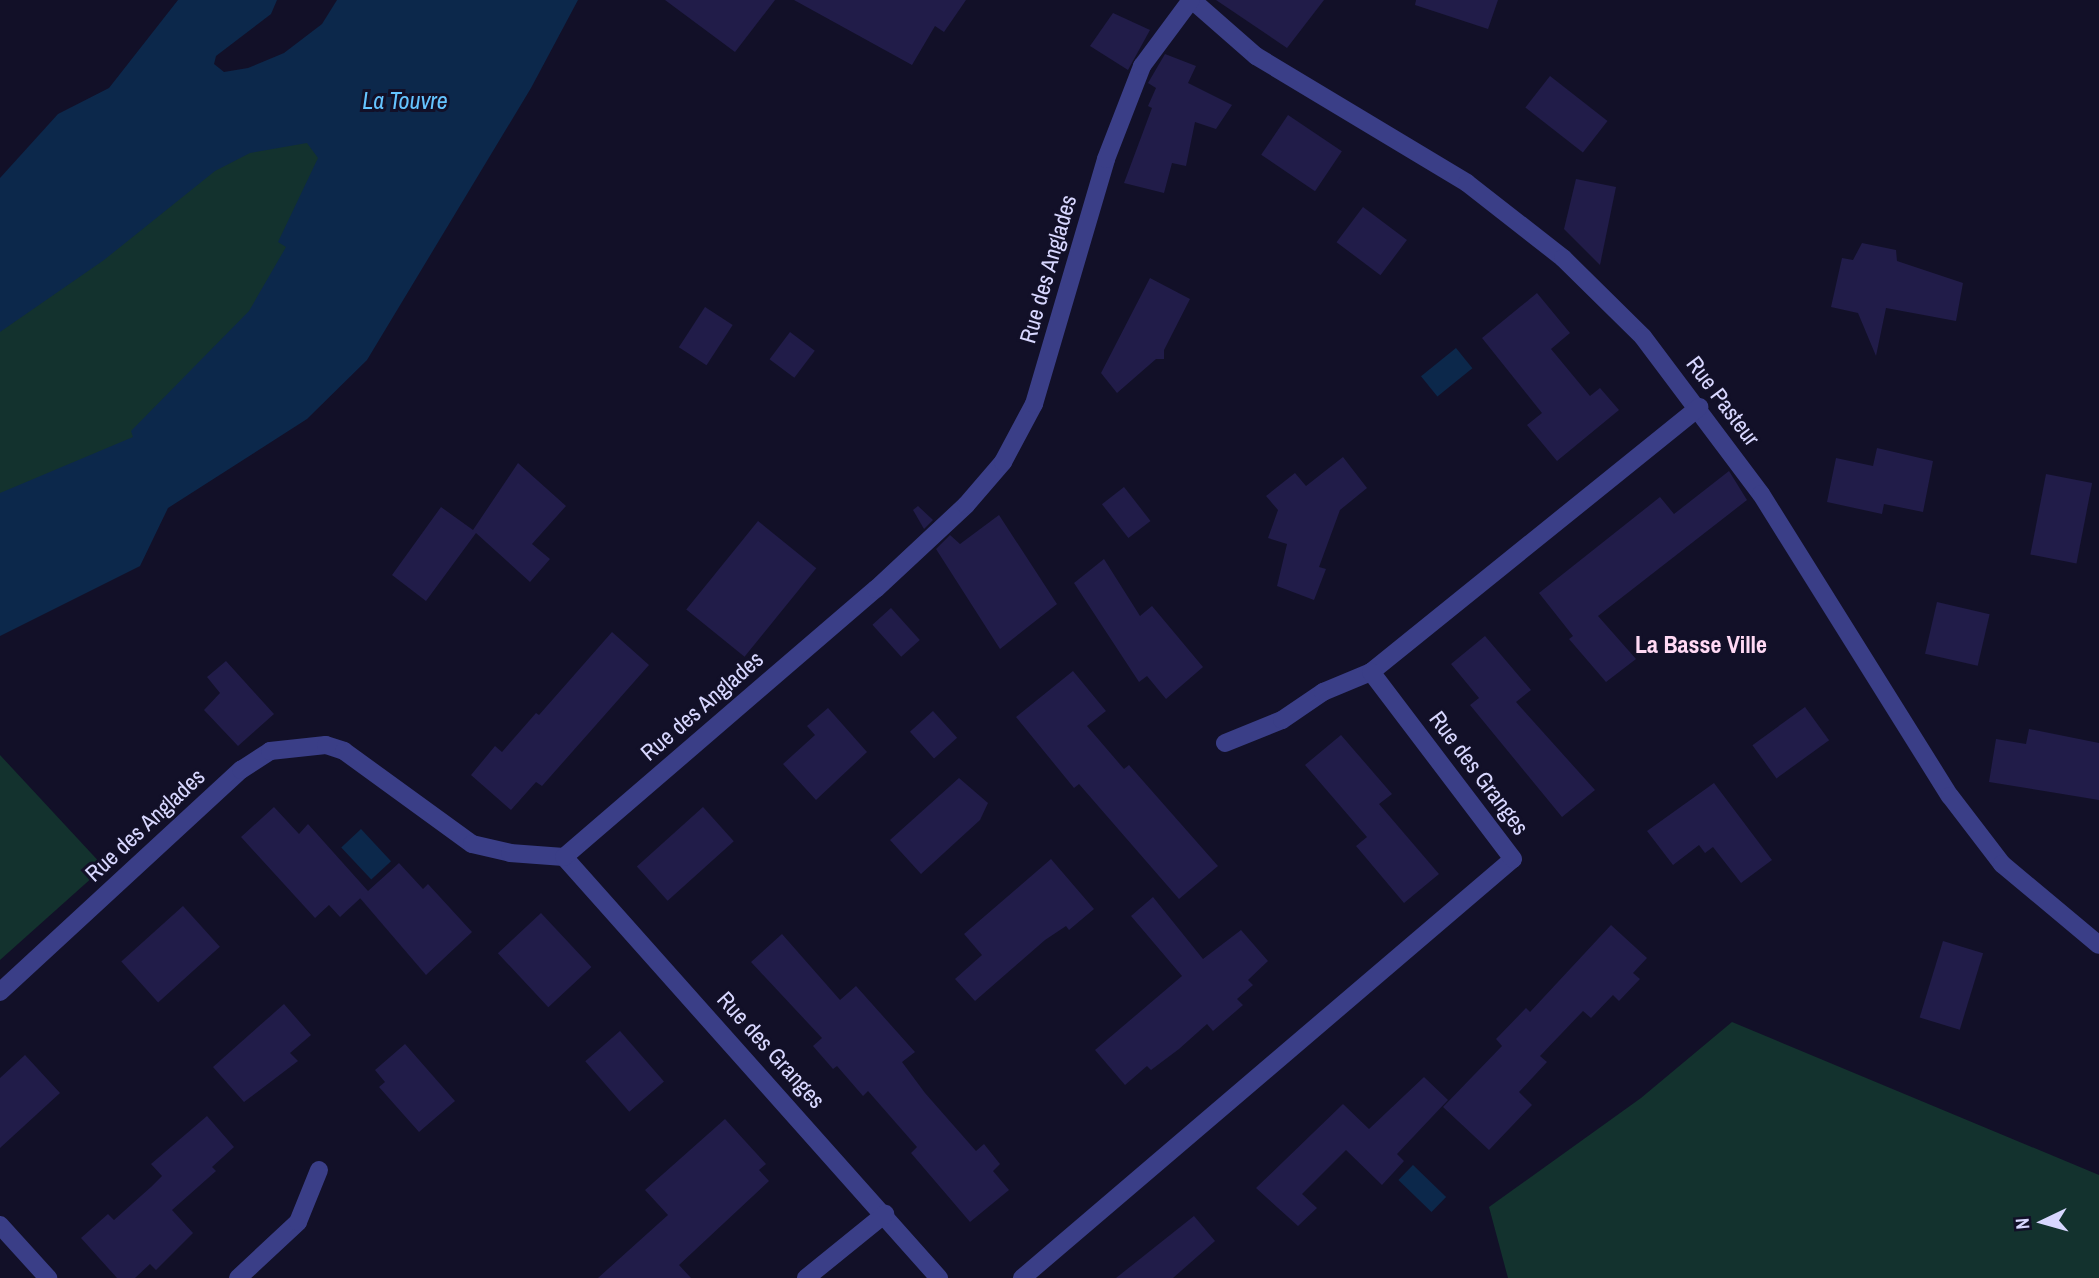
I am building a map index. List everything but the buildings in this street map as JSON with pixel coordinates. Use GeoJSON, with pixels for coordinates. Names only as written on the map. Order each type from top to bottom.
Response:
{"type":"FeatureCollection","features":[{"type":"Feature","properties":{"kind":"street","name":"Rue Pasteur"},"geometry":{"type":"LineString","coordinates":[[1192,0],[1256,56],[1467,183],[1563,258],[1643,337],[1699,407],[1761,494],[1950,796],[2002,864],[2099,945]]}},
{"type":"Feature","properties":{"kind":"street","name":"Rue des Anglades"},"geometry":{"type":"LineString","coordinates":[[0,992],[241,770],[270,751],[326,745],[344,751],[471,844],[510,853],[564,857],[876,589],[966,505],[1003,462],[1034,404],[1106,159],[1142,65],[1192,0]]}},
{"type":"Feature","properties":{"kind":"street"},"geometry":{"type":"LineString","coordinates":[[1225,743],[1282,720],[1323,692],[1371,672],[1699,407]]}},
{"type":"Feature","properties":{"kind":"street","name":"Rue des Granges"},"geometry":{"type":"LineString","coordinates":[[1022,1278],[1513,859],[1371,672]]}},
{"type":"Feature","properties":{"kind":"street","name":"Rue des Granges"},"geometry":{"type":"LineString","coordinates":[[564,857],[885,1214],[939,1278]]}},
{"type":"Feature","properties":{"kind":"street"},"geometry":{"type":"LineString","coordinates":[[238,1278],[298,1222],[319,1170]]}},
{"type":"Feature","properties":{"kind":"street"},"geometry":{"type":"LineString","coordinates":[[806,1278],[885,1214]]}},
{"type":"Feature","properties":{"kind":"street"},"geometry":{"type":"LineString","coordinates":[[0,1225],[48,1278]]}},
{"type":"Feature","properties":{"kind":"green space"},"geometry":{"type":"Polygon","coordinates":[[[336,44],[300,376],[0,524],[0,187],[336,44]]]}},
{"type":"Feature","properties":{"kind":"green space"},"geometry":{"type":"Polygon","coordinates":[[[0,755],[104,867],[0,960],[0,755]]]}},
{"type":"Feature","properties":{"kind":"green space"},"geometry":{"type":"Polygon","coordinates":[[[1732,1022],[2099,1175],[2099,1278],[1508,1278],[1489,1207],[1641,1098],[1732,1022]]]}},
{"type":"Feature","properties":{"kind":"water","name":"La Touvre"},"geometry":{"type":"Polygon","coordinates":[[[178,0],[277,0],[271,14],[216,56],[214,64],[224,72],[248,68],[284,53],[322,24],[337,0],[578,0],[531,88],[367,360],[307,419],[168,508],[140,566],[0,636],[0,493],[133,437],[131,431],[249,311],[286,247],[278,242],[318,158],[307,143],[250,153],[215,171],[104,260],[0,332],[0,178],[58,114],[109,88],[178,0]]]}},
{"type":"Feature","properties":{"kind":"water"},"geometry":{"type":"Polygon","coordinates":[[[1456,348],[1472,368],[1437,397],[1421,376],[1456,348]]]}},
{"type":"Feature","properties":{"kind":"water"},"geometry":{"type":"Polygon","coordinates":[[[361,829],[391,861],[371,880],[341,847],[361,829]]]}},
{"type":"Feature","properties":{"kind":"water"},"geometry":{"type":"Polygon","coordinates":[[[1413,1165],[1446,1197],[1432,1212],[1398,1180],[1413,1165]]]}},
{"type":"Feature","properties":{"kind":"district","name":"La Basse Ville"},"geometry":{"type":"Point","coordinates":[1701,645]}}]}
